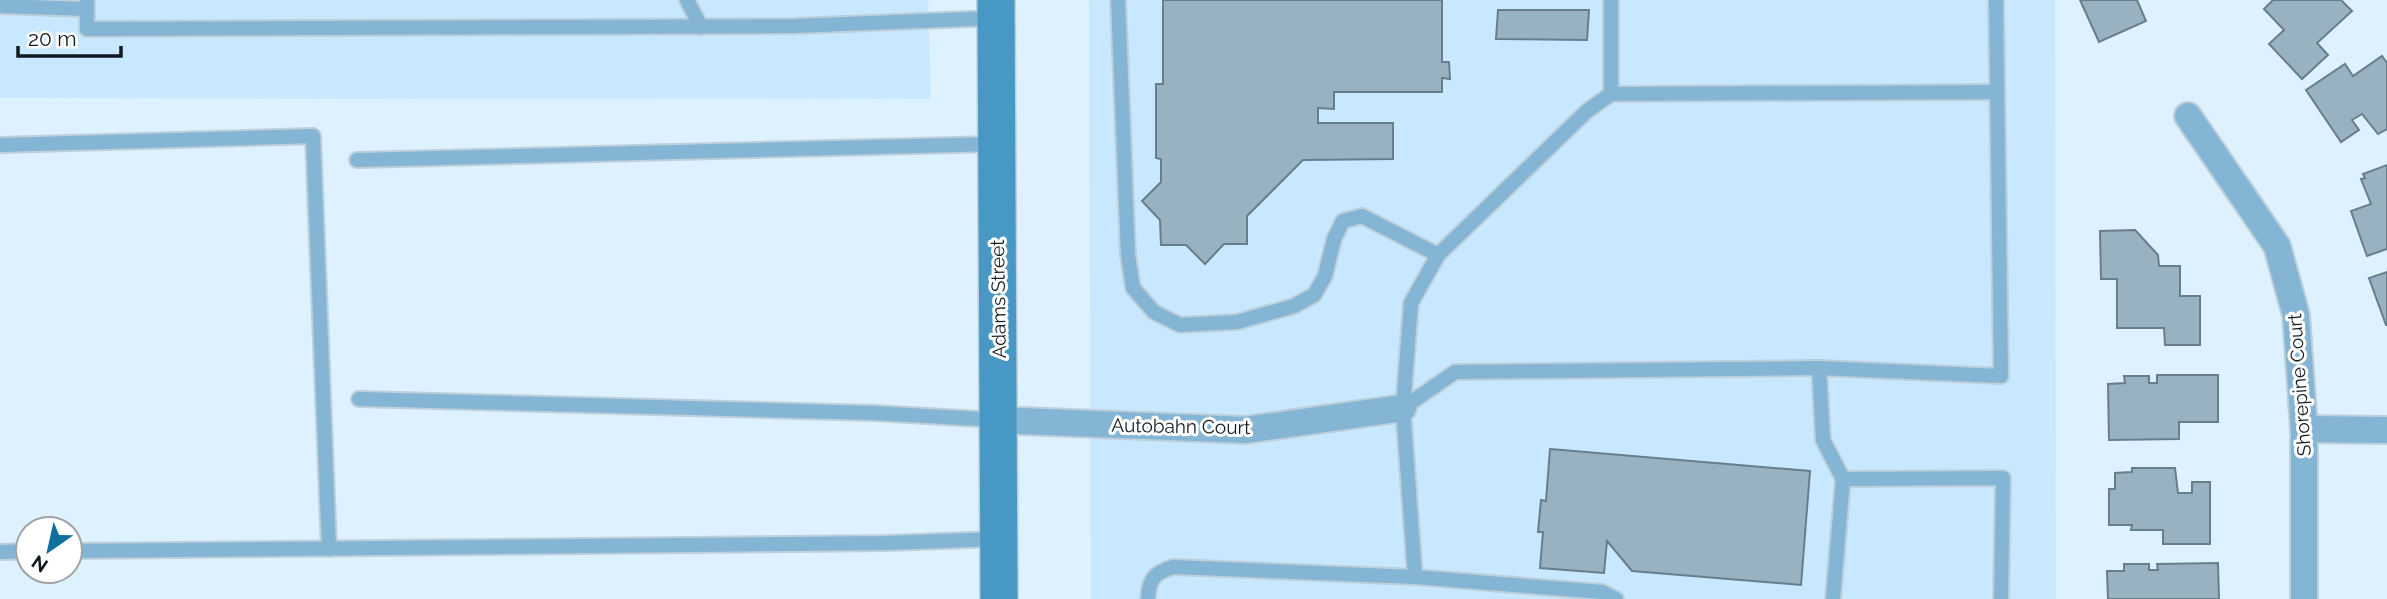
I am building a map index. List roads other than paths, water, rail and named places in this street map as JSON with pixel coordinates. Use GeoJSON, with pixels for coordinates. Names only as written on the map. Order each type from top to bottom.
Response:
{"type":"FeatureCollection","features":[{"type":"Feature","properties":{"kind":"main road","name":"Adams Street"},"geometry":{"type":"LineString","coordinates":[[996,9],[999,599]]}},
{"type":"Feature","properties":{"kind":"street","name":"Shorepine Court"},"geometry":{"type":"LineString","coordinates":[[2188,116],[2277,246],[2296,315],[2304,429],[2304,599]]}},
{"type":"Feature","properties":{"kind":"street","name":"Autobahn Court"},"geometry":{"type":"LineString","coordinates":[[999,420],[1245,430],[1403,408]]}},
{"type":"Feature","properties":{"kind":"street"},"geometry":{"type":"LineString","coordinates":[[2304,429],[2387,430]]}},
{"type":"Feature","properties":{"kind":"lane"},"geometry":{"type":"LineString","coordinates":[[687,0],[701,27]]}},
{"type":"Feature","properties":{"kind":"lane"},"geometry":{"type":"LineString","coordinates":[[1118,0],[1128,255],[1133,288],[1154,312],[1180,325],[1226,323],[1293,306],[1314,295],[1325,276],[1334,239],[1343,221],[1362,216],[1438,255]]}},
{"type":"Feature","properties":{"kind":"lane"},"geometry":{"type":"LineString","coordinates":[[1611,0],[1611,94]]}},
{"type":"Feature","properties":{"kind":"lane"},"geometry":{"type":"LineString","coordinates":[[1403,408],[1455,372],[1819,368],[2001,376],[1996,0]]}},
{"type":"Feature","properties":{"kind":"lane"},"geometry":{"type":"LineString","coordinates":[[0,6],[87,5],[87,29],[795,26],[996,9]]}},
{"type":"Feature","properties":{"kind":"lane"},"geometry":{"type":"LineString","coordinates":[[1415,578],[1403,408],[1411,303],[1438,255],[1587,111],[1611,94],[1997,92]]}},
{"type":"Feature","properties":{"kind":"lane"},"geometry":{"type":"LineString","coordinates":[[0,145],[313,136],[329,549]]}},
{"type":"Feature","properties":{"kind":"lane"},"geometry":{"type":"LineString","coordinates":[[357,160],[996,144]]}},
{"type":"Feature","properties":{"kind":"lane"},"geometry":{"type":"LineString","coordinates":[[1819,368],[1824,440],[1843,479],[1833,599]]}},
{"type":"Feature","properties":{"kind":"lane"},"geometry":{"type":"LineString","coordinates":[[359,399],[874,413],[999,420]]}},
{"type":"Feature","properties":{"kind":"lane"},"geometry":{"type":"LineString","coordinates":[[1843,479],[2003,478],[2001,599]]}},
{"type":"Feature","properties":{"kind":"lane"},"geometry":{"type":"LineString","coordinates":[[84,551],[887,543],[999,539]]}},
{"type":"Feature","properties":{"kind":"lane"},"geometry":{"type":"LineString","coordinates":[[1148,599],[1149,583],[1157,572],[1173,567],[1415,578],[1602,592],[1616,599]]}}]}
